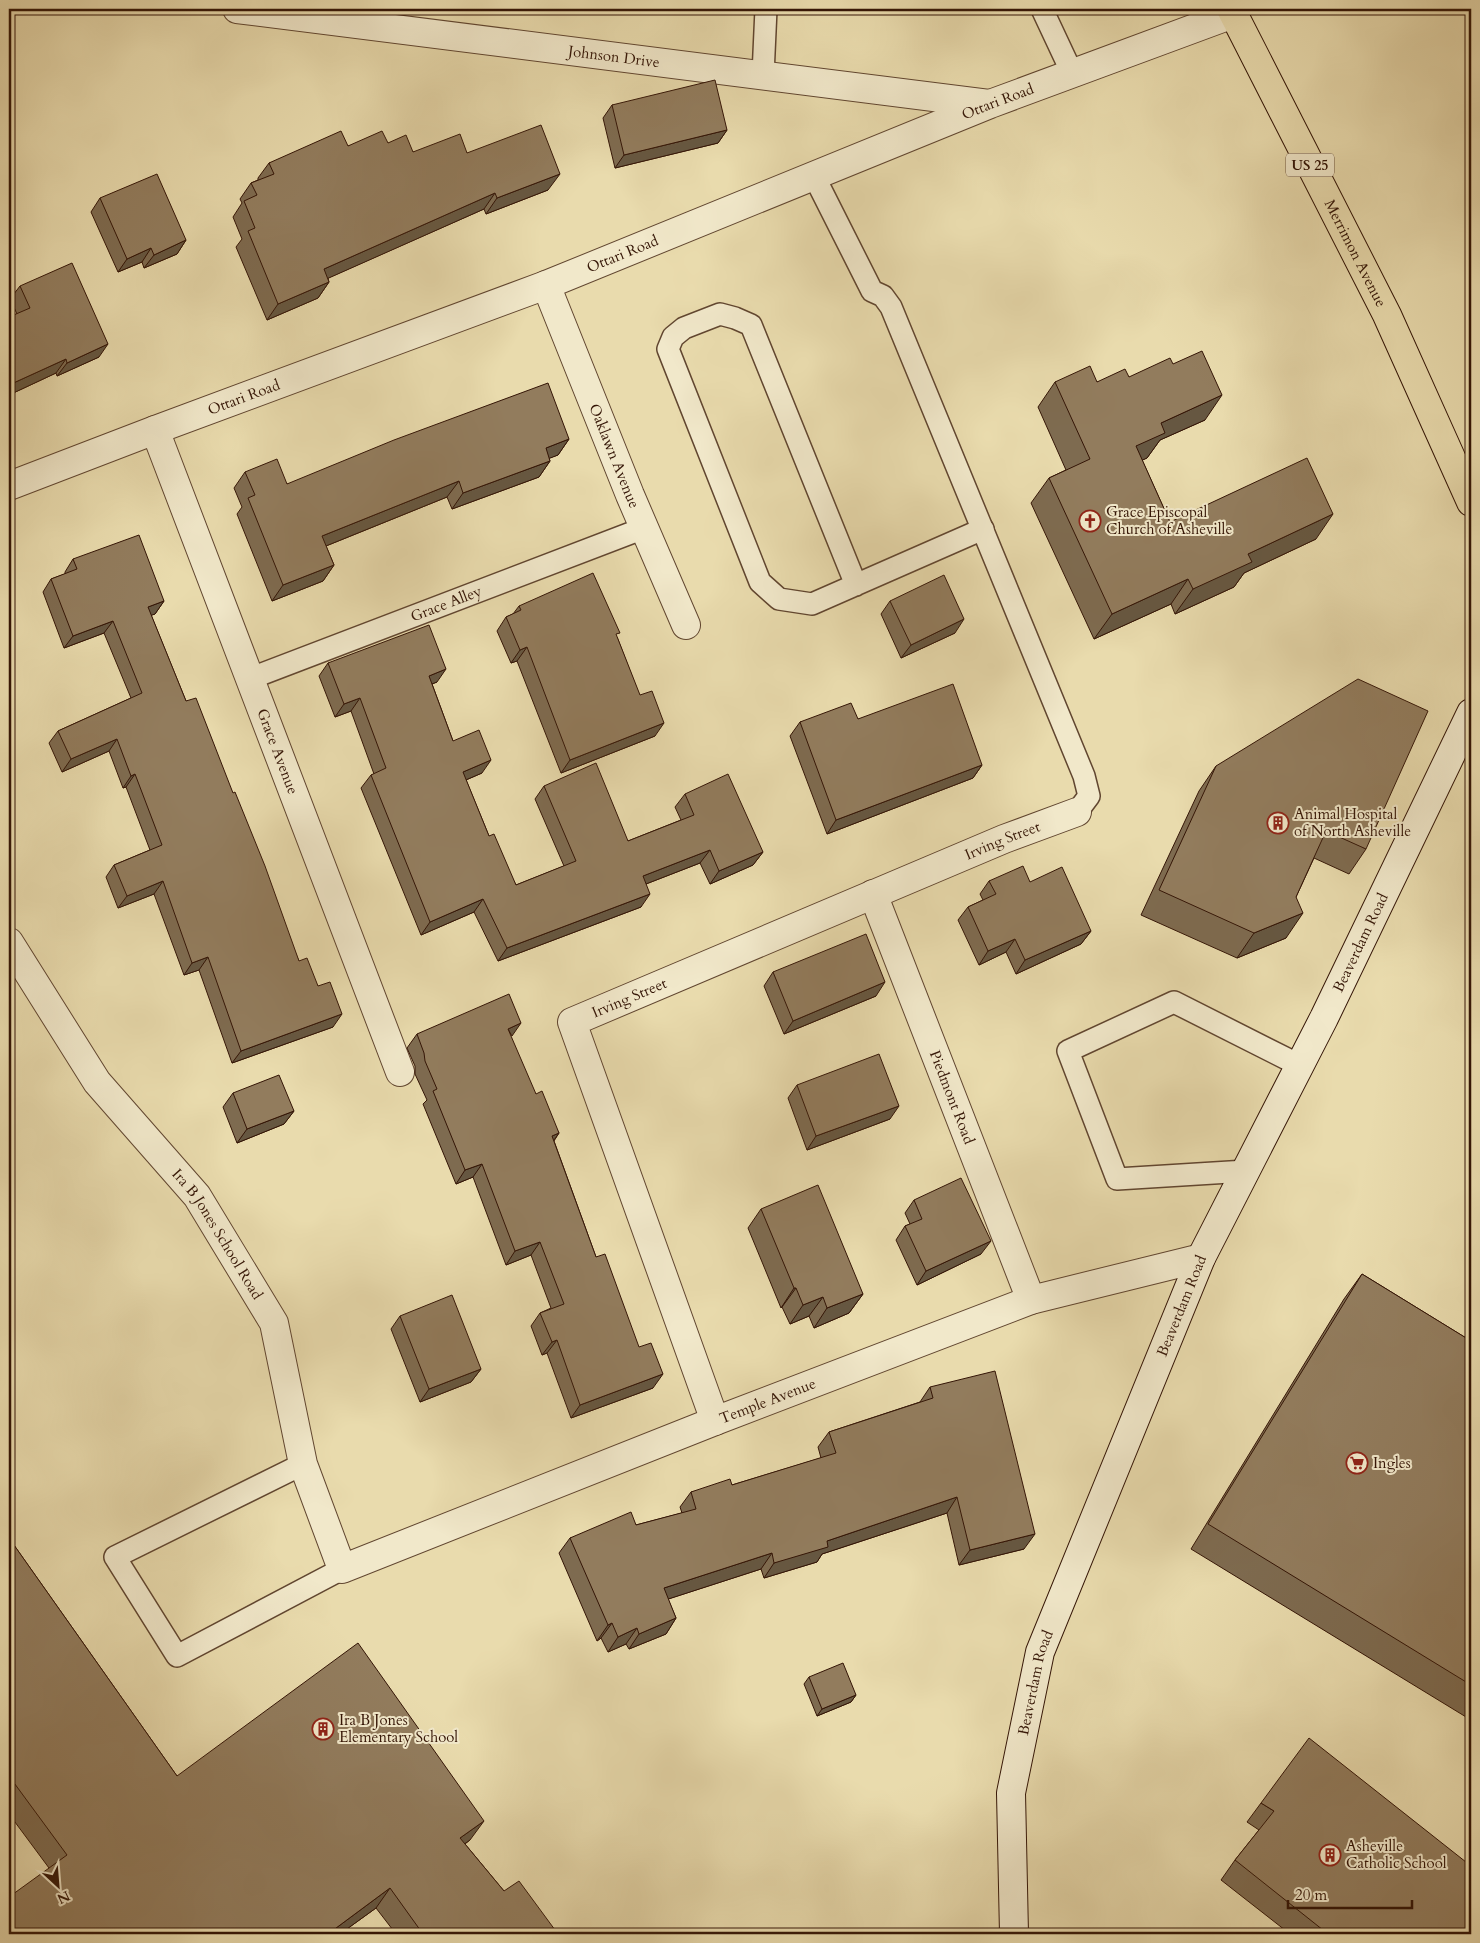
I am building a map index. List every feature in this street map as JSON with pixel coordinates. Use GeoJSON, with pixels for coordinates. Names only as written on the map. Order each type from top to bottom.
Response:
{"type":"FeatureCollection","features":[{"type":"Feature","properties":{"kind":"main road","name":"Merrimon Avenue"},"geometry":{"type":"LineString","coordinates":[[1232,11],[1387,315],[1471,502]]}},
{"type":"Feature","properties":{"kind":"street","name":"Johnson Drive"},"geometry":{"type":"LineString","coordinates":[[237,9],[990,104]]}},
{"type":"Feature","properties":{"kind":"street","name":"Ottari Road"},"geometry":{"type":"LineString","coordinates":[[9,486],[546,285],[990,104],[1232,11]]}},
{"type":"Feature","properties":{"kind":"street","name":"Oaklawn Avenue"},"geometry":{"type":"LineString","coordinates":[[546,285],[644,528],[686,625]]}},
{"type":"Feature","properties":{"kind":"street","name":"Grace Avenue"},"geometry":{"type":"LineString","coordinates":[[155,430],[400,1072]]}},
{"type":"Feature","properties":{"kind":"street","name":"Beaverdam Road"},"geometry":{"type":"LineString","coordinates":[[1014,1934],[1011,1793],[1040,1652],[1201,1258],[1324,1018],[1471,713]]}},
{"type":"Feature","properties":{"kind":"street","name":"Irving Street"},"geometry":{"type":"LineString","coordinates":[[715,1421],[572,1022],[1004,839],[1077,812]]}},
{"type":"Feature","properties":{"kind":"street","name":"Piedmont Road"},"geometry":{"type":"LineString","coordinates":[[872,894],[1031,1300]]}},
{"type":"Feature","properties":{"kind":"street","name":"Ira B Jones School Road"},"geometry":{"type":"LineString","coordinates":[[9,942],[97,1082],[197,1196],[274,1323],[303,1464],[342,1568]]}},
{"type":"Feature","properties":{"kind":"street","name":"Temple Avenue"},"geometry":{"type":"LineString","coordinates":[[342,1568],[715,1421],[1031,1300],[1201,1258]]}},
{"type":"Feature","properties":{"kind":"lane"},"geometry":{"type":"LineString","coordinates":[[763,75],[766,9]]}},
{"type":"Feature","properties":{"kind":"lane"},"geometry":{"type":"LineString","coordinates":[[1042,9],[1072,74]]}},
{"type":"Feature","properties":{"kind":"lane"},"geometry":{"type":"LineString","coordinates":[[814,176],[872,291],[883,296],[891,307],[983,529],[1088,786],[1089,796],[1077,812]]}},
{"type":"Feature","properties":{"kind":"lane"},"geometry":{"type":"LineString","coordinates":[[856,585],[751,325],[720,314],[684,328],[673,337],[668,349],[760,582],[779,599],[812,604],[856,585],[983,529]]}},
{"type":"Feature","properties":{"kind":"lane","name":"Grace Alley"},"geometry":{"type":"LineString","coordinates":[[249,679],[644,528]]}},
{"type":"Feature","properties":{"kind":"lane"},"geometry":{"type":"LineString","coordinates":[[1246,1171],[1117,1179],[1068,1052],[1174,1002],[1299,1065]]}},
{"type":"Feature","properties":{"kind":"lane"},"geometry":{"type":"LineString","coordinates":[[303,1464],[114,1557],[177,1656],[342,1568]]}},
{"type":"Feature","properties":{"kind":"building"},"geometry":{"type":"Polygon","coordinates":[[[715,80],[727,130],[624,155],[612,105],[715,80]]]}},
{"type":"Feature","properties":{"kind":"building"},"geometry":{"type":"Polygon","coordinates":[[[541,125],[560,174],[497,198],[495,193],[324,269],[329,282],[278,304],[248,231],[255,228],[244,201],[257,195],[251,183],[274,174],[269,163],[341,131],[348,146],[382,131],[388,143],[406,135],[413,152],[460,134],[467,153],[541,125]]]}},
{"type":"Feature","properties":{"kind":"building"},"geometry":{"type":"Polygon","coordinates":[[[157,174],[186,240],[154,255],[151,248],[127,259],[100,198],[157,174]]]}},
{"type":"Feature","properties":{"kind":"building"},"geometry":{"type":"Polygon","coordinates":[[[72,263],[108,344],[67,363],[66,359],[9,385],[9,317],[30,308],[20,286],[72,263]]]}},
{"type":"Feature","properties":{"kind":"building","name":"Grace Episcopal Church of Asheville"},"geometry":{"type":"Polygon","coordinates":[[[1202,351],[1222,395],[1161,423],[1165,433],[1136,446],[1170,522],[1307,458],[1333,514],[1248,554],[1252,562],[1193,589],[1188,579],[1112,614],[1049,478],[1090,459],[1055,382],[1090,366],[1097,382],[1125,369],[1129,377],[1170,358],[1173,364],[1202,351]]]}},
{"type":"Feature","properties":{"kind":"building"},"geometry":{"type":"Polygon","coordinates":[[[548,383],[569,439],[546,448],[550,461],[463,493],[459,481],[322,536],[334,565],[283,585],[248,498],[255,495],[245,472],[277,459],[287,484],[394,440],[548,383]]]}},
{"type":"Feature","properties":{"kind":"building"},"geometry":{"type":"Polygon","coordinates":[[[139,535],[164,601],[148,607],[186,701],[196,698],[233,793],[235,792],[265,866],[299,961],[307,958],[318,986],[330,982],[342,1014],[241,1051],[208,957],[192,963],[163,881],[127,896],[114,865],[162,845],[135,774],[131,776],[117,739],[71,759],[58,731],[142,693],[113,621],[73,636],[51,579],[77,569],[73,559],[139,535]]]}},
{"type":"Feature","properties":{"kind":"building"},"geometry":{"type":"Polygon","coordinates":[[[593,573],[620,633],[616,634],[640,695],[652,691],[664,723],[570,760],[527,647],[520,650],[506,617],[521,610],[519,606],[593,573]]]}},
{"type":"Feature","properties":{"kind":"building"},"geometry":{"type":"Polygon","coordinates":[[[944,575],[964,619],[911,645],[890,601],[944,575]]]}},
{"type":"Feature","properties":{"kind":"building"},"geometry":{"type":"Polygon","coordinates":[[[429,625],[446,669],[429,676],[453,741],[479,730],[491,760],[463,772],[489,836],[494,834],[516,885],[576,861],[544,786],[596,763],[628,841],[694,815],[685,794],[728,774],[763,852],[719,871],[710,850],[643,876],[650,894],[507,948],[483,899],[430,922],[371,775],[386,768],[360,698],[344,704],[328,663],[429,625]]]}},
{"type":"Feature","properties":{"kind":"building","name":"Animal Hospital of North Asheville"},"geometry":{"type":"Polygon","coordinates":[[[1358,679],[1428,711],[1366,849],[1326,831],[1296,897],[1303,913],[1254,933],[1159,890],[1216,766],[1358,679]]]}},
{"type":"Feature","properties":{"kind":"building"},"geometry":{"type":"Polygon","coordinates":[[[953,684],[982,765],[836,820],[800,722],[851,703],[858,719],[953,684]]]}},
{"type":"Feature","properties":{"kind":"building"},"geometry":{"type":"Polygon","coordinates":[[[1023,866],[1030,882],[1062,867],[1091,931],[1025,960],[1015,939],[988,951],[968,907],[996,894],[989,881],[1023,866]]]}},
{"type":"Feature","properties":{"kind":"building"},"geometry":{"type":"Polygon","coordinates":[[[866,934],[885,982],[793,1021],[773,972],[866,934]]]}},
{"type":"Feature","properties":{"kind":"building"},"geometry":{"type":"Polygon","coordinates":[[[509,994],[521,1023],[508,1029],[536,1094],[542,1091],[559,1133],[552,1136],[596,1257],[605,1254],[639,1347],[651,1343],[663,1374],[580,1405],[557,1340],[552,1342],[540,1313],[564,1304],[540,1242],[515,1251],[482,1164],[465,1170],[433,1091],[437,1089],[425,1061],[417,1034],[509,994]]]}},
{"type":"Feature","properties":{"kind":"building"},"geometry":{"type":"Polygon","coordinates":[[[879,1054],[899,1106],[816,1136],[797,1085],[879,1054]]]}},
{"type":"Feature","properties":{"kind":"building"},"geometry":{"type":"Polygon","coordinates":[[[279,1075],[294,1111],[247,1129],[233,1093],[279,1075]]]}},
{"type":"Feature","properties":{"kind":"building"},"geometry":{"type":"Polygon","coordinates":[[[961,1178],[991,1241],[926,1271],[905,1226],[922,1219],[914,1200],[961,1178]]]}},
{"type":"Feature","properties":{"kind":"building"},"geometry":{"type":"Polygon","coordinates":[[[818,1185],[863,1294],[827,1308],[823,1297],[803,1305],[761,1209],[818,1185]]]}},
{"type":"Feature","properties":{"kind":"building","name":"Ingles"},"geometry":{"type":"Polygon","coordinates":[[[1362,1274],[1471,1341],[1471,1685],[1208,1524],[1362,1274]]]}},
{"type":"Feature","properties":{"kind":"building"},"geometry":{"type":"Polygon","coordinates":[[[452,1295],[481,1369],[429,1389],[400,1316],[452,1295]]]}},
{"type":"Feature","properties":{"kind":"building"},"geometry":{"type":"Polygon","coordinates":[[[995,1371],[1035,1534],[970,1550],[957,1497],[827,1541],[828,1547],[774,1563],[772,1553],[664,1588],[676,1618],[639,1634],[637,1628],[618,1637],[612,1623],[608,1625],[570,1538],[631,1512],[636,1525],[696,1509],[691,1492],[730,1479],[732,1485],[836,1453],[829,1432],[933,1398],[930,1387],[995,1371]]]}},
{"type":"Feature","properties":{"kind":"building","name":"Ira B Jones Elementary School"},"geometry":{"type":"Polygon","coordinates":[[[9,1538],[177,1776],[358,1643],[484,1821],[460,1838],[504,1891],[519,1881],[558,1934],[423,1934],[390,1888],[328,1934],[9,1934],[9,1897],[67,1855],[9,1776],[9,1538]]]}},
{"type":"Feature","properties":{"kind":"building"},"geometry":{"type":"Polygon","coordinates":[[[843,1663],[856,1695],[822,1709],[809,1677],[843,1663]]]}},
{"type":"Feature","properties":{"kind":"building","name":"Asheville Catholic School"},"geometry":{"type":"Polygon","coordinates":[[[1309,1738],[1471,1866],[1471,1934],[1328,1934],[1235,1860],[1274,1811],[1261,1803],[1309,1738]]]}},
{"type":"Feature","properties":{"kind":"place","name":"Grace Episcopal Church of Asheville"},"geometry":{"type":"Point","coordinates":[1090,521]}},
{"type":"Feature","properties":{"kind":"place","name":"Animal Hospital of North Asheville"},"geometry":{"type":"Point","coordinates":[1278,823]}},
{"type":"Feature","properties":{"kind":"place","name":"Ingles"},"geometry":{"type":"Point","coordinates":[1357,1463]}},
{"type":"Feature","properties":{"kind":"place","name":"Ira B Jones Elementary School"},"geometry":{"type":"Point","coordinates":[323,1729]}},
{"type":"Feature","properties":{"kind":"place","name":"Asheville Catholic School"},"geometry":{"type":"Point","coordinates":[1330,1855]}}]}
